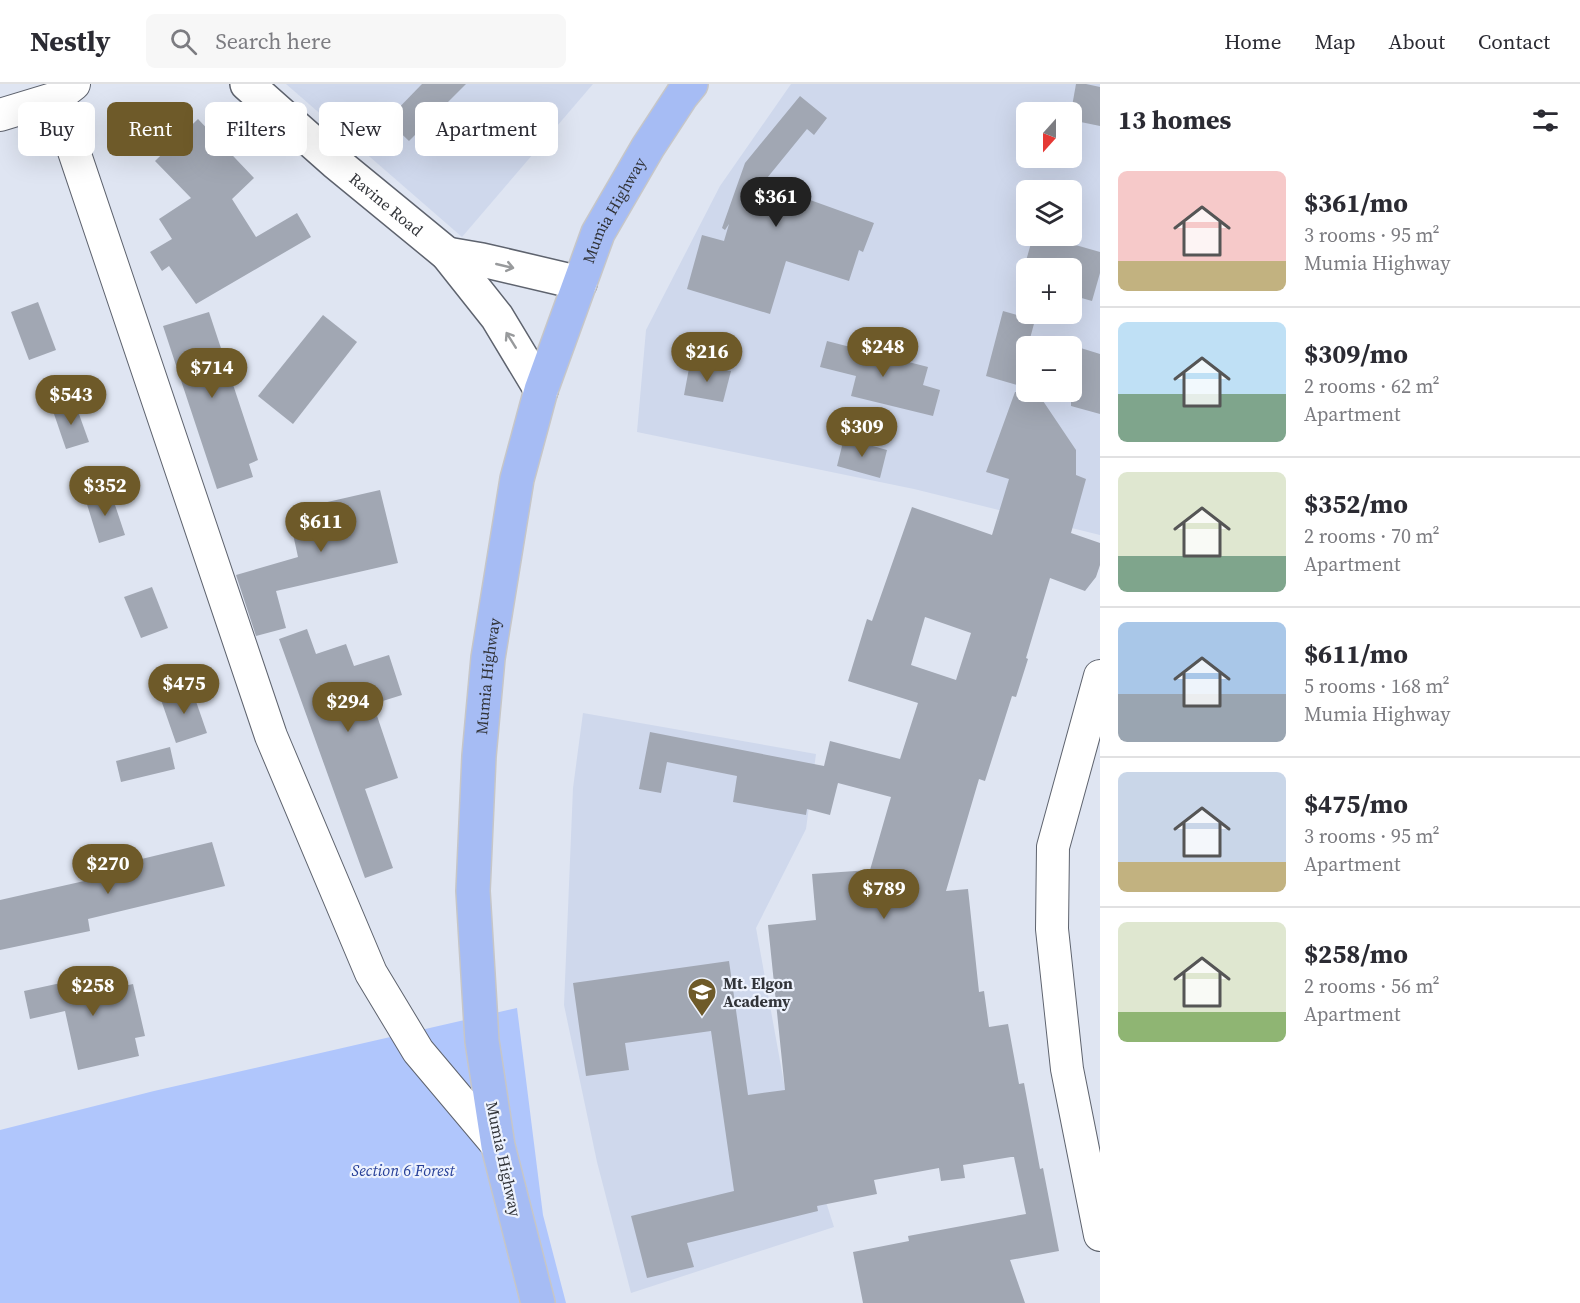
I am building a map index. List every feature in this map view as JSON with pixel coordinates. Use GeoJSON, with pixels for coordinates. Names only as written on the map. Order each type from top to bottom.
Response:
{"type":"FeatureCollection","features":[{"type":"Feature","properties":{"kind":"highway","name":"Mumia Highway"},"geometry":{"type":"LineString","coordinates":[[538,1303],[498,1146],[482,1041],[473,891],[479,756],[488,658],[517,479],[541,390],[598,233],[648,147],[691,84]]}},
{"type":"Feature","properties":{"kind":"street","name":"Ravine Road"},"geometry":{"type":"LineString","coordinates":[[247,84],[335,162],[447,254],[497,317],[541,390]]}},
{"type":"Feature","properties":{"kind":"street"},"geometry":{"type":"LineString","coordinates":[[0,115],[65,91],[271,736],[371,973],[417,1051],[498,1146]]}},
{"type":"Feature","properties":{"kind":"street","name":"Ravine Road"},"geometry":{"type":"LineString","coordinates":[[447,254],[580,282]]}},
{"type":"Feature","properties":{"kind":"street"},"geometry":{"type":"LineString","coordinates":[[1100,676],[1053,847],[1052,929],[1067,1069],[1100,1236]]}},
{"type":"Feature","properties":{"kind":"shaded area"},"geometry":{"type":"Polygon","coordinates":[[[286,84],[593,84],[558,125],[558,102],[415,102],[415,156],[531,156],[462,237],[369,156],[403,156],[403,102],[319,102],[319,113],[286,84]]]}},
{"type":"Feature","properties":{"kind":"shaded area"},"geometry":{"type":"Polygon","coordinates":[[[791,84],[1100,84],[1100,535],[914,489],[637,432],[646,330],[720,186],[791,84]]]}},
{"type":"Feature","properties":{"kind":"shaded area"},"geometry":{"type":"Polygon","coordinates":[[[583,713],[816,754],[806,829],[756,928],[797,1155],[811,1155],[834,1227],[631,1293],[597,1162],[564,1005],[573,788],[583,713]]]}},
{"type":"Feature","properties":{"kind":"green space","name":"Section 6 Forest"},"geometry":{"type":"Polygon","coordinates":[[[517,1008],[543,1215],[566,1303],[0,1303],[0,1130],[154,1091],[517,1008]]]}},
{"type":"Feature","properties":{"kind":"building"},"geometry":{"type":"Polygon","coordinates":[[[422,84],[466,84],[448,102],[415,102],[415,135],[409,141],[403,135],[403,104],[422,84]]]}},
{"type":"Feature","properties":{"kind":"building"},"geometry":{"type":"Polygon","coordinates":[[[1076,84],[1100,87],[1100,126],[1082,122],[1082,102],[1073,102],[1076,84]]]}},
{"type":"Feature","properties":{"kind":"building"},"geometry":{"type":"Polygon","coordinates":[[[800,96],[827,118],[814,135],[807,129],[763,183],[874,223],[863,252],[859,250],[849,281],[786,261],[770,314],[687,289],[702,235],[724,241],[729,224],[725,230],[722,228],[745,163],[800,96]]]}},
{"type":"Feature","properties":{"kind":"building"},"geometry":{"type":"Polygon","coordinates":[[[198,119],[205,126],[205,156],[233,156],[254,178],[232,199],[256,237],[297,213],[311,237],[196,304],[169,266],[162,271],[150,252],[172,239],[159,219],[191,198],[155,161],[160,156],[193,156],[193,124],[198,119]]]}},
{"type":"Feature","properties":{"kind":"building"},"geometry":{"type":"Polygon","coordinates":[[[1030,246],[1079,246],[1100,252],[1100,273],[1092,301],[1082,298],[1082,258],[1027,258],[1030,246]]]}},
{"type":"Feature","properties":{"kind":"building"},"geometry":{"type":"Polygon","coordinates":[[[38,302],[56,350],[29,360],[11,312],[38,302]]]}},
{"type":"Feature","properties":{"kind":"building"},"geometry":{"type":"Polygon","coordinates":[[[1003,311],[1016,315],[1016,324],[1034,324],[1031,336],[1016,336],[1016,385],[986,376],[1003,311]]]}},
{"type":"Feature","properties":{"kind":"building"},"geometry":{"type":"Polygon","coordinates":[[[209,312],[258,460],[249,464],[253,477],[217,489],[163,326],[209,312]]]}},
{"type":"Feature","properties":{"kind":"building"},"geometry":{"type":"Polygon","coordinates":[[[323,315],[357,342],[293,424],[258,396],[323,315]]]}},
{"type":"Feature","properties":{"kind":"building"},"geometry":{"type":"Polygon","coordinates":[[[827,341],[928,367],[923,385],[940,390],[933,416],[851,396],[856,376],[820,367],[827,341]]]}},
{"type":"Feature","properties":{"kind":"building"},"geometry":{"type":"Polygon","coordinates":[[[1082,348],[1100,354],[1100,414],[1071,406],[1071,402],[1082,402],[1082,348]]]}},
{"type":"Feature","properties":{"kind":"building"},"geometry":{"type":"Polygon","coordinates":[[[690,363],[731,371],[723,402],[684,395],[690,363]]]}},
{"type":"Feature","properties":{"kind":"building"},"geometry":{"type":"Polygon","coordinates":[[[1016,392],[1016,402],[1044,402],[1076,450],[1076,475],[1086,479],[1071,533],[1100,543],[1100,565],[1096,577],[1085,591],[1050,578],[1016,697],[1012,696],[985,781],[979,779],[946,891],[968,889],[979,992],[984,991],[989,1027],[1008,1024],[1019,1084],[1024,1083],[1040,1169],[1043,1168],[1059,1251],[1010,1260],[1025,1303],[863,1303],[853,1252],[909,1241],[908,1236],[1026,1214],[1014,1157],[1011,1157],[963,1165],[965,1178],[941,1181],[939,1168],[874,1180],[877,1194],[817,1206],[818,1211],[687,1243],[694,1267],[647,1278],[631,1216],[734,1191],[711,1031],[625,1043],[629,1070],[586,1076],[573,983],[729,961],[748,1095],[785,1090],[768,925],[816,920],[812,874],[870,870],[891,797],[838,783],[830,815],[807,809],[806,815],[733,802],[737,776],[667,762],[661,793],[639,789],[650,732],[824,766],[830,741],[900,759],[918,703],[848,681],[867,619],[872,621],[912,507],[992,535],[1009,479],[986,472],[1016,392]],[[925,617],[911,665],[956,680],[971,633],[925,617]]]}},
{"type":"Feature","properties":{"kind":"building"},"geometry":{"type":"Polygon","coordinates":[[[75,403],[89,442],[66,449],[53,411],[75,403]]]}},
{"type":"Feature","properties":{"kind":"building"},"geometry":{"type":"Polygon","coordinates":[[[844,438],[887,450],[880,478],[837,466],[844,438]]]}},
{"type":"Feature","properties":{"kind":"building"},"geometry":{"type":"Polygon","coordinates":[[[110,490],[125,535],[99,543],[85,498],[110,490]]]}},
{"type":"Feature","properties":{"kind":"building"},"geometry":{"type":"Polygon","coordinates":[[[380,490],[398,563],[276,591],[286,628],[256,636],[236,575],[298,557],[288,511],[380,490]]]}},
{"type":"Feature","properties":{"kind":"building"},"geometry":{"type":"Polygon","coordinates":[[[152,587],[168,628],[141,638],[124,597],[152,587]]]}},
{"type":"Feature","properties":{"kind":"building"},"geometry":{"type":"Polygon","coordinates":[[[307,629],[316,654],[346,644],[354,666],[389,655],[402,695],[373,704],[398,778],[365,789],[393,868],[365,878],[279,639],[307,629]]]}},
{"type":"Feature","properties":{"kind":"building"},"geometry":{"type":"Polygon","coordinates":[[[191,687],[207,733],[176,743],[160,697],[191,687]]]}},
{"type":"Feature","properties":{"kind":"building"},"geometry":{"type":"Polygon","coordinates":[[[170,747],[175,769],[121,782],[116,761],[170,747]]]}},
{"type":"Feature","properties":{"kind":"building"},"geometry":{"type":"Polygon","coordinates":[[[212,842],[225,886],[88,919],[90,931],[0,950],[0,900],[102,877],[100,869],[212,842]]]}},
{"type":"Feature","properties":{"kind":"building"},"geometry":{"type":"Polygon","coordinates":[[[116,971],[120,987],[133,984],[145,1036],[135,1038],[139,1056],[78,1070],[65,1011],[30,1019],[24,991],[116,971]]]}},
{"type":"Feature","properties":{"kind":"place","name":"Mt. Elgon Academy"},"geometry":{"type":"Point","coordinates":[702,1018]}}]}
